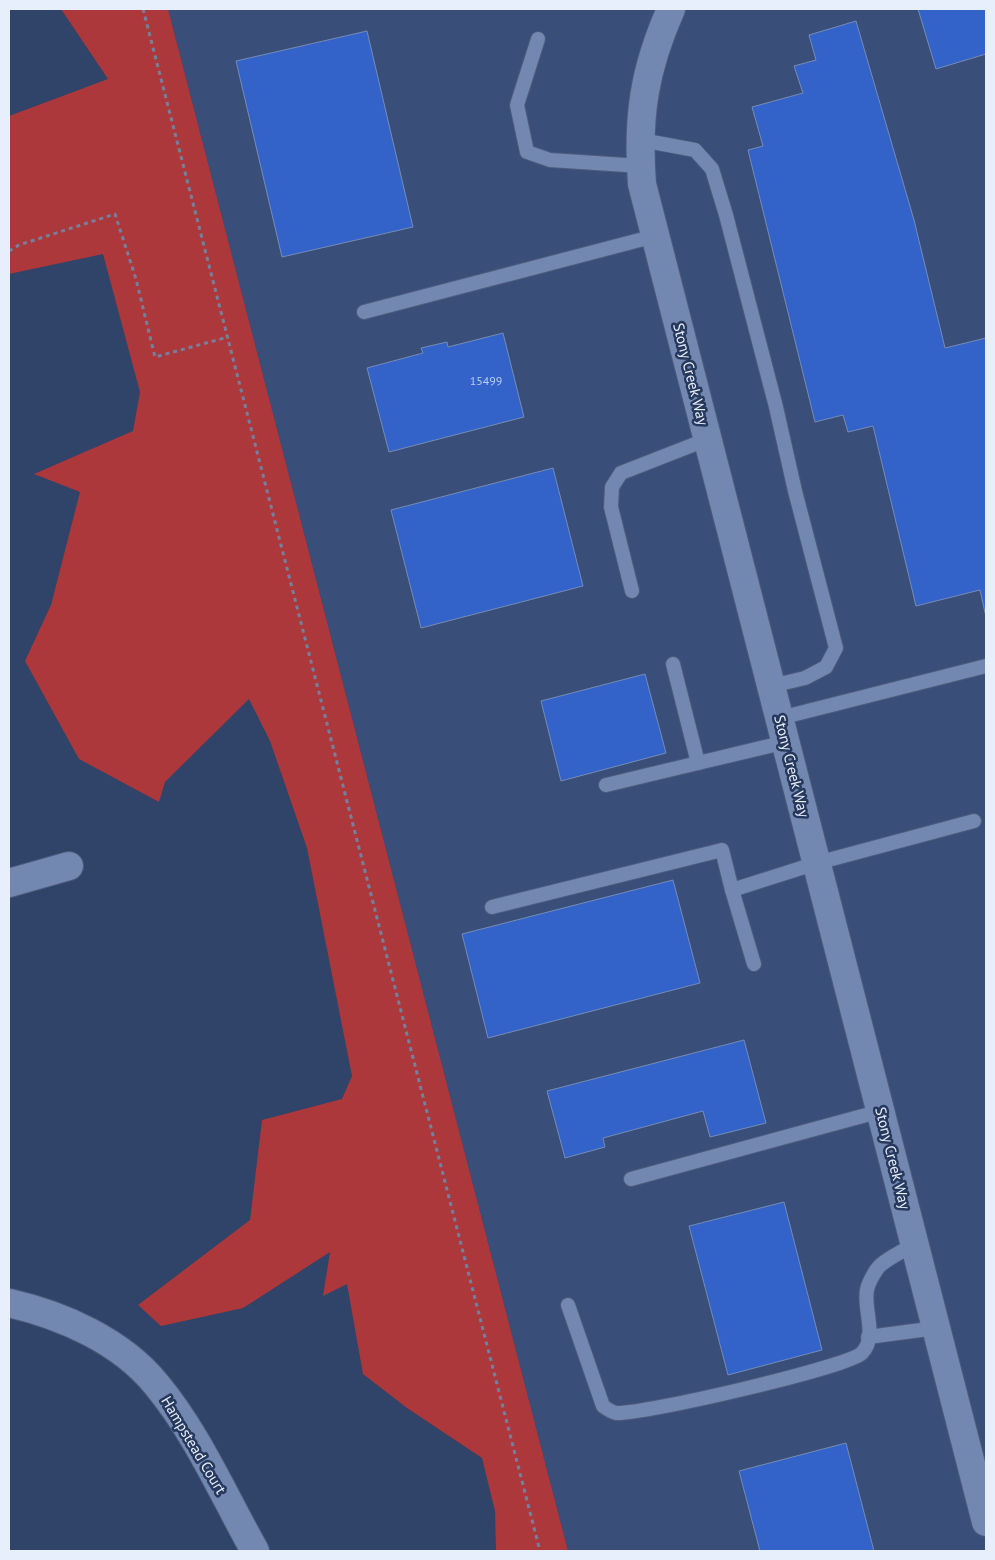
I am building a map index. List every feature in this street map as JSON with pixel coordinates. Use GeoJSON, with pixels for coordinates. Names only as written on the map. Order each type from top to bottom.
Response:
{"type":"FeatureCollection","features":[{"type":"Feature","properties":{"kind":"street","name":"Stony Creek Way"},"geometry":{"type":"LineString","coordinates":[[671,9],[655,45],[647,74],[641,153],[642,184],[986,1522]]}},
{"type":"Feature","properties":{"kind":"street"},"geometry":{"type":"LineString","coordinates":[[9,883],[69,866]]}},
{"type":"Feature","properties":{"kind":"street","name":"Hampstead Court"},"geometry":{"type":"LineString","coordinates":[[9,1303],[26,1306],[87,1330],[125,1355],[156,1383],[191,1436],[255,1551]]}},
{"type":"Feature","properties":{"kind":"lane"},"geometry":{"type":"LineString","coordinates":[[538,39],[517,105],[527,152],[550,160],[695,150],[712,169],[726,215],[776,407],[795,491],[836,648],[826,667],[804,678],[771,686]]}},
{"type":"Feature","properties":{"kind":"lane"},"geometry":{"type":"LineString","coordinates":[[364,312],[655,236]]}},
{"type":"Feature","properties":{"kind":"lane"},"geometry":{"type":"LineString","coordinates":[[632,591],[611,507],[612,487],[621,473],[708,439]]}},
{"type":"Feature","properties":{"kind":"lane"},"geometry":{"type":"LineString","coordinates":[[673,664],[698,763]]}},
{"type":"Feature","properties":{"kind":"lane"},"geometry":{"type":"LineString","coordinates":[[606,785],[698,763],[783,730],[986,666]]}},
{"type":"Feature","properties":{"kind":"lane"},"geometry":{"type":"LineString","coordinates":[[732,890],[817,863],[974,821]]}},
{"type":"Feature","properties":{"kind":"lane"},"geometry":{"type":"LineString","coordinates":[[492,907],[722,850],[754,964]]}},
{"type":"Feature","properties":{"kind":"lane"},"geometry":{"type":"LineString","coordinates":[[632,1179],[881,1111]]}},
{"type":"Feature","properties":{"kind":"lane"},"geometry":{"type":"LineString","coordinates":[[568,1305],[602,1406],[615,1413],[661,1407],[821,1369],[862,1354],[867,1345],[868,1337],[867,1290],[878,1268],[915,1244]]}},
{"type":"Feature","properties":{"kind":"lane"},"geometry":{"type":"LineString","coordinates":[[868,1337],[936,1328]]}},
{"type":"Feature","properties":{"kind":"path"},"geometry":{"type":"LineString","coordinates":[[143,9],[540,1551]]}},
{"type":"Feature","properties":{"kind":"path"},"geometry":{"type":"LineString","coordinates":[[9,251],[116,214],[136,279],[155,356],[228,337]]}},
{"type":"Feature","properties":{"kind":"shaded area"},"geometry":{"type":"Polygon","coordinates":[[[61,9],[168,9],[568,1551],[496,1551],[495,1511],[482,1458],[407,1408],[363,1374],[347,1284],[323,1296],[330,1252],[243,1308],[161,1326],[138,1305],[250,1220],[262,1120],[342,1099],[352,1076],[307,848],[270,741],[249,699],[165,782],[159,802],[79,759],[25,661],[51,605],[80,492],[34,474],[133,431],[140,392],[103,254],[9,274],[9,116],[108,79],[61,9]]]}},
{"type":"Feature","properties":{"kind":"shaded area"},"geometry":{"type":"Polygon","coordinates":[[[168,9],[986,9],[986,1551],[568,1551],[168,9]]]}},
{"type":"Feature","properties":{"kind":"building"},"geometry":{"type":"Polygon","coordinates":[[[918,9],[986,9],[986,54],[936,69],[918,9]]]}},
{"type":"Feature","properties":{"kind":"building"},"geometry":{"type":"Polygon","coordinates":[[[856,21],[914,220],[945,348],[986,338],[986,617],[980,590],[916,606],[873,426],[848,432],[843,415],[815,422],[748,150],[763,146],[752,107],[803,93],[794,66],[816,60],[809,35],[856,21]]]}},
{"type":"Feature","properties":{"kind":"building"},"geometry":{"type":"Polygon","coordinates":[[[367,31],[413,227],[282,257],[236,61],[367,31]]]}},
{"type":"Feature","properties":{"kind":"building"},"geometry":{"type":"Polygon","coordinates":[[[503,333],[524,417],[389,452],[367,368],[423,353],[421,348],[447,342],[448,347],[503,333]]]}},
{"type":"Feature","properties":{"kind":"building"},"geometry":{"type":"Polygon","coordinates":[[[553,468],[583,586],[421,628],[391,510],[553,468]]]}},
{"type":"Feature","properties":{"kind":"building"},"geometry":{"type":"Polygon","coordinates":[[[645,674],[666,753],[561,781],[541,701],[645,674]]]}},
{"type":"Feature","properties":{"kind":"building"},"geometry":{"type":"Polygon","coordinates":[[[673,880],[700,983],[488,1038],[462,934],[673,880]]]}},
{"type":"Feature","properties":{"kind":"building"},"geometry":{"type":"Polygon","coordinates":[[[744,1040],[766,1123],[710,1137],[703,1111],[603,1138],[605,1147],[565,1158],[547,1091],[744,1040]]]}},
{"type":"Feature","properties":{"kind":"building"},"geometry":{"type":"Polygon","coordinates":[[[784,1202],[822,1350],[728,1375],[689,1226],[784,1202]]]}},
{"type":"Feature","properties":{"kind":"building"},"geometry":{"type":"Polygon","coordinates":[[[846,1443],[874,1551],[760,1551],[739,1471],[846,1443]]]}}]}
